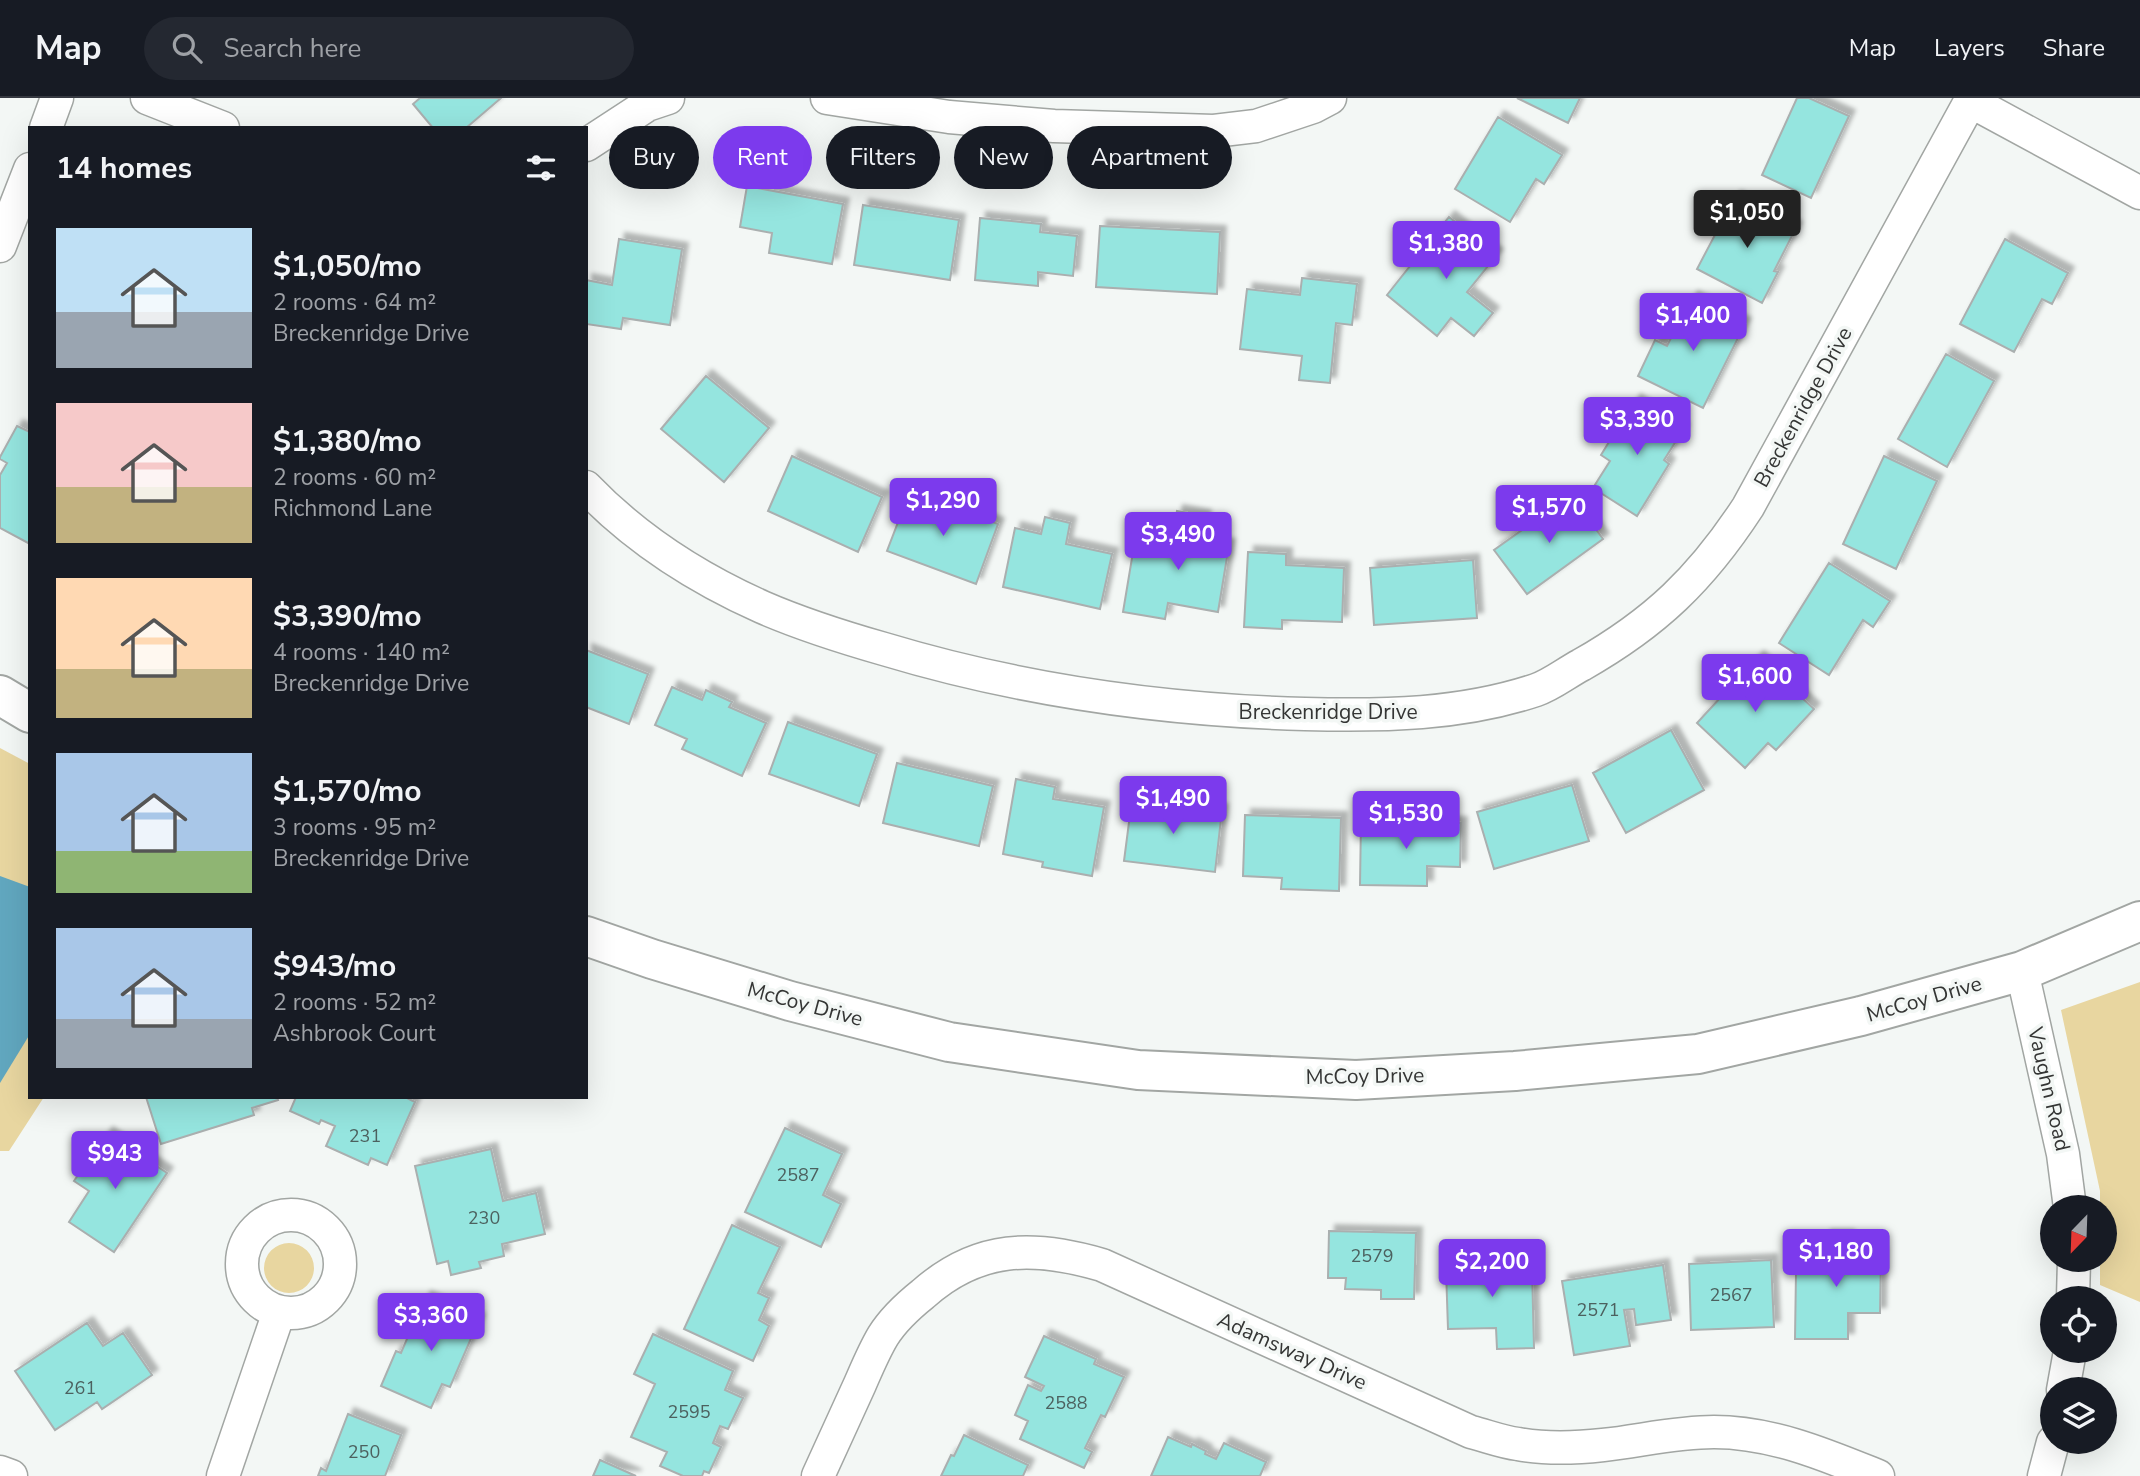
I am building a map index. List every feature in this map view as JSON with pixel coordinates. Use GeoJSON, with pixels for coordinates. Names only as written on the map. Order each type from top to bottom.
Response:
{"type":"FeatureCollection","features":[{"type":"Feature","properties":{"kind":"street"},"geometry":{"type":"LineString","coordinates":[[47,126],[57,98]]}},
{"type":"Feature","properties":{"kind":"street"},"geometry":{"type":"LineString","coordinates":[[147,98],[218,126]]}},
{"type":"Feature","properties":{"kind":"street"},"geometry":{"type":"LineString","coordinates":[[588,144],[647,105],[668,98]]}},
{"type":"Feature","properties":{"kind":"street"},"geometry":{"type":"LineString","coordinates":[[827,98],[949,117],[1214,131],[1256,126],[1313,107],[1330,98]]}},
{"type":"Feature","properties":{"kind":"street"},"geometry":{"type":"LineString","coordinates":[[1971,100],[2140,193]]}},
{"type":"Feature","properties":{"kind":"street","name":"Breckenridge Drive"},"geometry":{"type":"LineString","coordinates":[[588,489],[612,513],[683,565],[760,606],[820,630],[919,660],[989,676],[1092,696],[1236,712],[1385,716],[1459,709],[1538,690],[1622,642],[1656,616],[1696,577],[1727,539],[1748,507],[1971,100]]}},
{"type":"Feature","properties":{"kind":"street"},"geometry":{"type":"LineString","coordinates":[[0,246],[28,174]]}},
{"type":"Feature","properties":{"kind":"street"},"geometry":{"type":"LineString","coordinates":[[0,695],[28,712]]}},
{"type":"Feature","properties":{"kind":"street","name":"McCoy Drive"},"geometry":{"type":"LineString","coordinates":[[588,937],[790,1001],[949,1042],[1138,1070],[1356,1080],[1515,1071],[1698,1054],[1861,1016],[2022,971],[2140,921]]}},
{"type":"Feature","properties":{"kind":"street","name":"Vaughn Road"},"geometry":{"type":"LineString","coordinates":[[2022,971],[2063,1154],[2068,1195]]}},
{"type":"Feature","properties":{"kind":"street","name":"Adamsway Drive"},"geometry":{"type":"LineString","coordinates":[[817,1476],[884,1335],[904,1310],[936,1282],[962,1265],[996,1254],[1032,1251],[1069,1255],[1102,1265],[1471,1432],[1518,1444],[1564,1447],[1602,1445],[1675,1434],[1716,1432],[1764,1436],[1826,1455],[1878,1476]]}},
{"type":"Feature","properties":{"kind":"street"},"geometry":{"type":"LineString","coordinates":[[223,1476],[279,1312]]}},
{"type":"Feature","properties":{"kind":"street"},"geometry":{"type":"LineString","coordinates":[[2044,1476],[2050,1454]]}},
{"type":"Feature","properties":{"kind":"street"},"geometry":{"type":"LineString","coordinates":[[0,1472],[11,1476]]}},
{"type":"Feature","properties":{"kind":"shaded area"},"geometry":{"type":"Polygon","coordinates":[[[0,748],[28,763],[28,1099],[43,1099],[9,1151],[0,1151],[0,748]]]}},
{"type":"Feature","properties":{"kind":"shaded area"},"geometry":{"type":"Polygon","coordinates":[[[2140,982],[2140,1302],[2117,1292],[2117,1286],[2100,1285],[2100,1272],[2118,1272],[2118,1195],[2100,1195],[2061,1010],[2140,982]]]}},
{"type":"Feature","properties":{"kind":"shaded area"},"geometry":{"type":"Polygon","coordinates":[[[289,1243],[307,1250],[314,1268],[307,1286],[289,1293],[271,1286],[264,1268],[271,1250],[289,1243]]]}},
{"type":"Feature","properties":{"kind":"water"},"geometry":{"type":"Polygon","coordinates":[[[0,876],[28,886],[28,1037],[0,1083],[0,876]]]}},
{"type":"Feature","properties":{"kind":"building"},"geometry":{"type":"Polygon","coordinates":[[[420,98],[501,98],[468,126],[431,126],[413,104],[420,98]]]}},
{"type":"Feature","properties":{"kind":"building"},"geometry":{"type":"Polygon","coordinates":[[[1517,98],[1580,98],[1568,123],[1517,98]]]}},
{"type":"Feature","properties":{"kind":"building"},"geometry":{"type":"Polygon","coordinates":[[[1797,98],[1809,98],[1849,116],[1811,198],[1762,175],[1797,98]]]}},
{"type":"Feature","properties":{"kind":"building"},"geometry":{"type":"Polygon","coordinates":[[[1498,117],[1562,155],[1544,184],[1536,179],[1510,222],[1455,189],[1498,117]]]}},
{"type":"Feature","properties":{"kind":"building"},"geometry":{"type":"Polygon","coordinates":[[[746,189],[763,189],[843,204],[832,264],[769,253],[772,233],[740,227],[746,189]]]}},
{"type":"Feature","properties":{"kind":"building"},"geometry":{"type":"Polygon","coordinates":[[[1735,197],[1796,228],[1774,271],[1778,272],[1762,303],[1697,269],[1735,197]]]}},
{"type":"Feature","properties":{"kind":"building"},"geometry":{"type":"Polygon","coordinates":[[[863,205],[959,220],[950,280],[854,265],[863,205]]]}},
{"type":"Feature","properties":{"kind":"building"},"geometry":{"type":"Polygon","coordinates":[[[1449,217],[1497,255],[1467,292],[1493,313],[1474,336],[1451,318],[1437,336],[1387,295],[1449,217]]]}},
{"type":"Feature","properties":{"kind":"building"},"geometry":{"type":"Polygon","coordinates":[[[980,218],[1041,224],[1040,232],[1077,236],[1073,276],[1038,272],[1038,286],[975,280],[980,218]]]}},
{"type":"Feature","properties":{"kind":"building"},"geometry":{"type":"Polygon","coordinates":[[[1100,226],[1220,232],[1217,294],[1096,287],[1100,226]]]}},
{"type":"Feature","properties":{"kind":"building"},"geometry":{"type":"Polygon","coordinates":[[[619,239],[682,249],[670,325],[623,318],[621,329],[588,324],[588,280],[612,285],[619,239]]]}},
{"type":"Feature","properties":{"kind":"building"},"geometry":{"type":"Polygon","coordinates":[[[2005,239],[2068,273],[2052,304],[2042,299],[2014,352],[1960,324],[2005,239]]]}},
{"type":"Feature","properties":{"kind":"building"},"geometry":{"type":"Polygon","coordinates":[[[1302,278],[1357,284],[1352,325],[1336,323],[1330,383],[1299,380],[1302,356],[1240,349],[1247,289],[1300,295],[1302,278]]]}},
{"type":"Feature","properties":{"kind":"building"},"geometry":{"type":"Polygon","coordinates":[[[1692,297],[1745,324],[1703,408],[1638,376],[1655,340],[1667,346],[1692,297]]]}},
{"type":"Feature","properties":{"kind":"building"},"geometry":{"type":"Polygon","coordinates":[[[1946,354],[1994,381],[1947,467],[1898,439],[1946,354]]]}},
{"type":"Feature","properties":{"kind":"building"},"geometry":{"type":"Polygon","coordinates":[[[706,376],[769,428],[724,482],[661,429],[706,376]]]}},
{"type":"Feature","properties":{"kind":"building"},"geometry":{"type":"Polygon","coordinates":[[[1635,400],[1683,430],[1664,460],[1669,464],[1637,516],[1593,488],[1610,461],[1601,455],[1635,400]]]}},
{"type":"Feature","properties":{"kind":"building"},"geometry":{"type":"Polygon","coordinates":[[[17,426],[28,431],[28,543],[0,528],[0,475],[7,463],[0,457],[17,426]]]}},
{"type":"Feature","properties":{"kind":"building"},"geometry":{"type":"Polygon","coordinates":[[[792,456],[882,497],[858,552],[768,511],[792,456]]]}},
{"type":"Feature","properties":{"kind":"building"},"geometry":{"type":"Polygon","coordinates":[[[1884,456],[1937,481],[1896,569],[1843,544],[1884,456]]]}},
{"type":"Feature","properties":{"kind":"building"},"geometry":{"type":"Polygon","coordinates":[[[910,491],[998,524],[976,584],[887,551],[910,491]]]}},
{"type":"Feature","properties":{"kind":"building"},"geometry":{"type":"Polygon","coordinates":[[[1571,495],[1603,539],[1527,594],[1494,550],[1571,495]]]}},
{"type":"Feature","properties":{"kind":"building"},"geometry":{"type":"Polygon","coordinates":[[[1177,511],[1205,516],[1201,541],[1229,545],[1218,612],[1168,603],[1165,619],[1123,612],[1133,552],[1155,556],[1159,536],[1172,538],[1177,511]]]}},
{"type":"Feature","properties":{"kind":"building"},"geometry":{"type":"Polygon","coordinates":[[[1045,517],[1070,523],[1066,544],[1112,554],[1100,609],[1003,587],[1015,528],[1041,534],[1045,517]]]}},
{"type":"Feature","properties":{"kind":"building"},"geometry":{"type":"Polygon","coordinates":[[[1248,552],[1286,554],[1286,565],[1344,568],[1342,622],[1282,620],[1282,629],[1244,627],[1248,552]]]}},
{"type":"Feature","properties":{"kind":"building"},"geometry":{"type":"Polygon","coordinates":[[[1473,560],[1477,618],[1374,625],[1370,568],[1473,560]]]}},
{"type":"Feature","properties":{"kind":"building"},"geometry":{"type":"Polygon","coordinates":[[[1829,563],[1890,601],[1873,627],[1863,620],[1829,675],[1779,643],[1829,563]]]}},
{"type":"Feature","properties":{"kind":"building"},"geometry":{"type":"Polygon","coordinates":[[[588,651],[648,674],[629,724],[588,708],[588,651]]]}},
{"type":"Feature","properties":{"kind":"building"},"geometry":{"type":"Polygon","coordinates":[[[1758,657],[1814,709],[1776,750],[1768,743],[1745,768],[1697,723],[1758,657]]]}},
{"type":"Feature","properties":{"kind":"building"},"geometry":{"type":"Polygon","coordinates":[[[672,687],[702,700],[706,690],[732,702],[729,707],[766,723],[742,776],[682,749],[687,739],[655,725],[672,687]]]}},
{"type":"Feature","properties":{"kind":"building"},"geometry":{"type":"Polygon","coordinates":[[[788,722],[877,754],[859,806],[769,774],[788,722]]]}},
{"type":"Feature","properties":{"kind":"building"},"geometry":{"type":"Polygon","coordinates":[[[1671,730],[1704,790],[1626,833],[1593,773],[1671,730]]]}},
{"type":"Feature","properties":{"kind":"building"},"geometry":{"type":"Polygon","coordinates":[[[897,763],[993,786],[979,846],[883,823],[897,763]]]}},
{"type":"Feature","properties":{"kind":"building"},"geometry":{"type":"Polygon","coordinates":[[[1016,779],[1055,787],[1053,799],[1104,807],[1092,876],[1042,867],[1043,862],[1003,854],[1016,779]]]}},
{"type":"Feature","properties":{"kind":"building"},"geometry":{"type":"Polygon","coordinates":[[[1572,785],[1589,841],[1494,869],[1477,812],[1572,785]]]}},
{"type":"Feature","properties":{"kind":"building"},"geometry":{"type":"Polygon","coordinates":[[[1132,799],[1222,810],[1215,872],[1124,861],[1132,799]]]}},
{"type":"Feature","properties":{"kind":"building"},"geometry":{"type":"Polygon","coordinates":[[[1245,815],[1341,818],[1339,891],[1281,889],[1282,878],[1243,876],[1245,815]]]}},
{"type":"Feature","properties":{"kind":"building"},"geometry":{"type":"Polygon","coordinates":[[[1361,820],[1461,823],[1460,867],[1427,866],[1427,886],[1360,885],[1361,820]]]}},
{"type":"Feature","properties":{"kind":"building"},"geometry":{"type":"Polygon","coordinates":[[[147,1099],[278,1099],[252,1108],[254,1115],[161,1144],[147,1099]]]}},
{"type":"Feature","properties":{"kind":"building"},"geometry":{"type":"Polygon","coordinates":[[[295,1099],[409,1099],[415,1102],[387,1165],[371,1158],[368,1165],[326,1146],[335,1126],[321,1120],[319,1124],[290,1111],[295,1099]]]}},
{"type":"Feature","properties":{"kind":"building"},"geometry":{"type":"Polygon","coordinates":[[[785,1128],[842,1154],[823,1195],[841,1204],[821,1247],[745,1212],[785,1128]]]}},
{"type":"Feature","properties":{"kind":"building"},"geometry":{"type":"Polygon","coordinates":[[[107,1133],[167,1173],[114,1252],[69,1222],[89,1191],[74,1181],[107,1133]]]}},
{"type":"Feature","properties":{"kind":"building"},"geometry":{"type":"Polygon","coordinates":[[[491,1149],[503,1201],[536,1193],[545,1234],[502,1244],[504,1256],[479,1262],[481,1268],[451,1275],[448,1261],[437,1264],[415,1166],[491,1149]]]}},
{"type":"Feature","properties":{"kind":"building"},"geometry":{"type":"Polygon","coordinates":[[[732,1225],[780,1247],[758,1293],[769,1298],[759,1320],[769,1326],[753,1361],[684,1329],[732,1225]]]}},
{"type":"Feature","properties":{"kind":"building"},"geometry":{"type":"Polygon","coordinates":[[[1329,1231],[1416,1233],[1414,1299],[1381,1299],[1381,1290],[1345,1289],[1346,1278],[1328,1278],[1329,1231]]]}},
{"type":"Feature","properties":{"kind":"building"},"geometry":{"type":"Polygon","coordinates":[[[1825,1236],[1848,1236],[1848,1248],[1861,1248],[1861,1254],[1881,1254],[1880,1313],[1848,1313],[1848,1339],[1795,1339],[1796,1272],[1808,1272],[1808,1245],[1825,1246],[1825,1236]]]}},
{"type":"Feature","properties":{"kind":"building"},"geometry":{"type":"Polygon","coordinates":[[[1501,1249],[1501,1269],[1532,1269],[1534,1348],[1497,1349],[1496,1328],[1448,1329],[1446,1269],[1469,1269],[1469,1250],[1501,1249]]]}},
{"type":"Feature","properties":{"kind":"building"},"geometry":{"type":"Polygon","coordinates":[[[1771,1260],[1774,1327],[1691,1330],[1689,1264],[1771,1260]]]}},
{"type":"Feature","properties":{"kind":"building"},"geometry":{"type":"Polygon","coordinates":[[[1663,1265],[1671,1320],[1636,1325],[1634,1309],[1624,1310],[1630,1346],[1574,1355],[1562,1281],[1663,1265]]]}},
{"type":"Feature","properties":{"kind":"building"},"geometry":{"type":"Polygon","coordinates":[[[425,1297],[479,1320],[450,1387],[442,1384],[431,1408],[381,1386],[396,1351],[401,1353],[425,1297]]]}},
{"type":"Feature","properties":{"kind":"building"},"geometry":{"type":"Polygon","coordinates":[[[87,1323],[103,1346],[123,1333],[152,1375],[102,1409],[97,1402],[55,1430],[15,1371],[87,1323]]]}},
{"type":"Feature","properties":{"kind":"building"},"geometry":{"type":"Polygon","coordinates":[[[653,1334],[733,1371],[725,1390],[743,1398],[728,1429],[720,1426],[713,1443],[721,1447],[709,1473],[704,1471],[702,1476],[683,1476],[660,1466],[667,1452],[631,1437],[655,1384],[634,1374],[653,1334]]]}},
{"type":"Feature","properties":{"kind":"building"},"geometry":{"type":"Polygon","coordinates":[[[1044,1336],[1096,1359],[1094,1364],[1124,1377],[1105,1417],[1101,1415],[1085,1448],[1092,1452],[1084,1468],[1020,1439],[1028,1421],[1015,1415],[1028,1385],[1041,1391],[1044,1386],[1025,1377],[1044,1336]]]}},
{"type":"Feature","properties":{"kind":"building"},"geometry":{"type":"Polygon","coordinates":[[[348,1414],[401,1435],[385,1476],[318,1476],[321,1468],[326,1471],[348,1414]]]}},
{"type":"Feature","properties":{"kind":"building"},"geometry":{"type":"Polygon","coordinates":[[[964,1435],[1028,1465],[1023,1476],[941,1476],[964,1435]]]}},
{"type":"Feature","properties":{"kind":"building"},"geometry":{"type":"Polygon","coordinates":[[[1168,1437],[1191,1447],[1192,1444],[1216,1459],[1224,1443],[1266,1462],[1260,1476],[1151,1476],[1168,1437]]]}},
{"type":"Feature","properties":{"kind":"building"},"geometry":{"type":"Polygon","coordinates":[[[600,1460],[636,1476],[593,1476],[600,1460]]]}}]}
